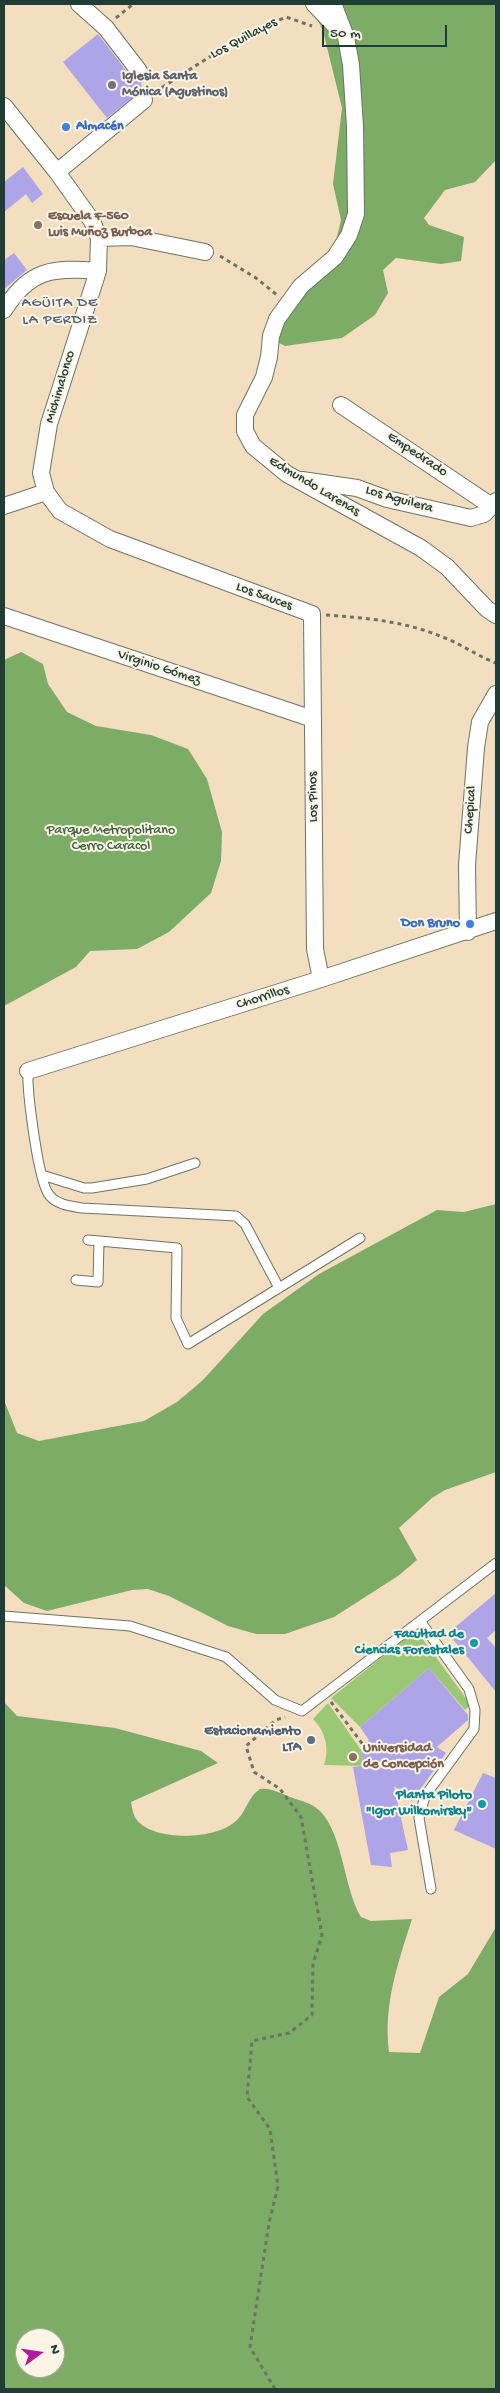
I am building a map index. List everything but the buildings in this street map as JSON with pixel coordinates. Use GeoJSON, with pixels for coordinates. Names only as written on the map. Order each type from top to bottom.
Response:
{"type":"FeatureCollection","features":[{"type":"Feature","properties":{"kind":"street"},"geometry":{"type":"LineString","coordinates":[[79,4],[106,28],[139,71]]}},
{"type":"Feature","properties":{"kind":"street"},"geometry":{"type":"LineString","coordinates":[[314,4],[346,37]]}},
{"type":"Feature","properties":{"kind":"street","name":"Edmundo Larenas"},"geometry":{"type":"LineString","coordinates":[[333,5],[346,37],[353,88],[356,214],[349,235],[335,257],[301,286],[286,305],[271,336],[269,357],[264,377],[245,415],[246,431],[253,446],[295,479],[421,548],[447,567],[487,609],[496,615]]}},
{"type":"Feature","properties":{"kind":"street"},"geometry":{"type":"LineString","coordinates":[[57,172],[144,100]]}},
{"type":"Feature","properties":{"kind":"street","name":"Michimalonco"},"geometry":{"type":"LineString","coordinates":[[4,106],[57,172],[92,221],[99,238],[98,271],[49,424],[42,472],[46,492]]}},
{"type":"Feature","properties":{"kind":"street"},"geometry":{"type":"LineString","coordinates":[[99,238],[131,237],[205,252]]}},
{"type":"Feature","properties":{"kind":"street"},"geometry":{"type":"LineString","coordinates":[[4,310],[22,285],[36,275],[78,270],[98,271]]}},
{"type":"Feature","properties":{"kind":"street","name":"Empedrado"},"geometry":{"type":"LineString","coordinates":[[341,405],[495,504]]}},
{"type":"Feature","properties":{"kind":"street","name":"Los Aguilera"},"geometry":{"type":"LineString","coordinates":[[295,479],[357,488],[386,499],[471,518],[484,514],[495,504]]}},
{"type":"Feature","properties":{"kind":"street"},"geometry":{"type":"LineString","coordinates":[[4,506],[46,492]]}},
{"type":"Feature","properties":{"kind":"street","name":"Los Sauces"},"geometry":{"type":"LineString","coordinates":[[46,492],[60,511],[110,539],[312,614]]}},
{"type":"Feature","properties":{"kind":"street","name":"Los Pinos"},"geometry":{"type":"LineString","coordinates":[[312,614],[316,949],[321,980]]}},
{"type":"Feature","properties":{"kind":"street","name":"Virginio Gómez"},"geometry":{"type":"LineString","coordinates":[[4,616],[313,719]]}},
{"type":"Feature","properties":{"kind":"street","name":"Chepical"},"geometry":{"type":"LineString","coordinates":[[468,932],[467,865],[476,748],[480,722],[496,694]]}},
{"type":"Feature","properties":{"kind":"street","name":"Chorrillos"},"geometry":{"type":"LineString","coordinates":[[28,1070],[321,980],[496,921]]}},
{"type":"Feature","properties":{"kind":"lane"},"geometry":{"type":"LineString","coordinates":[[28,1070],[28,1095],[44,1186],[50,1196],[59,1203],[82,1208],[236,1216],[245,1224],[279,1288]]}},
{"type":"Feature","properties":{"kind":"lane"},"geometry":{"type":"LineString","coordinates":[[42,1175],[84,1188],[92,1188],[147,1180],[195,1163]]}},
{"type":"Feature","properties":{"kind":"lane"},"geometry":{"type":"LineString","coordinates":[[88,1240],[177,1248],[176,1318],[188,1344],[360,1238]]}},
{"type":"Feature","properties":{"kind":"lane"},"geometry":{"type":"LineString","coordinates":[[76,1280],[98,1282],[99,1241]]}},
{"type":"Feature","properties":{"kind":"lane"},"geometry":{"type":"LineString","coordinates":[[4,1616],[130,1626],[226,1657],[275,1700],[302,1711],[496,1563]]}},
{"type":"Feature","properties":{"kind":"lane"},"geometry":{"type":"LineString","coordinates":[[420,1621],[469,1689],[475,1710],[474,1730],[425,1796],[418,1818],[431,1889]]}},
{"type":"Feature","properties":{"kind":"path","name":"Los Quillayes"},"geometry":{"type":"LineString","coordinates":[[144,100],[224,47],[254,30],[286,17],[320,28]]}},
{"type":"Feature","properties":{"kind":"path"},"geometry":{"type":"LineString","coordinates":[[205,252],[219,256],[256,278],[286,305]]}},
{"type":"Feature","properties":{"kind":"path"},"geometry":{"type":"LineString","coordinates":[[312,614],[376,619],[412,626],[442,636],[496,663]]}},
{"type":"Feature","properties":{"kind":"path"},"geometry":{"type":"LineString","coordinates":[[335,1707],[364,1746]]}},
{"type":"Feature","properties":{"kind":"path"},"geometry":{"type":"LineString","coordinates":[[275,2389],[250,2347],[269,2223],[278,2186],[270,2129],[247,2097],[252,2041],[289,2033],[312,2015],[313,1964],[322,1935],[301,1817],[280,1789],[254,1772],[246,1746],[276,1720],[302,1711]]}},
{"type":"Feature","properties":{"kind":"green space"},"geometry":{"type":"Polygon","coordinates":[[[307,4],[496,4],[496,160],[475,182],[445,190],[424,218],[429,225],[464,237],[461,261],[441,264],[396,258],[383,270],[388,293],[375,315],[342,338],[285,346],[264,335],[334,249],[341,220],[333,184],[342,108],[323,31],[314,12],[307,4]]]}},
{"type":"Feature","properties":{"kind":"green space","name":"Parque Metropolitano Cerro Caracol"},"geometry":{"type":"Polygon","coordinates":[[[21,652],[43,664],[48,684],[67,712],[96,726],[151,735],[188,749],[207,779],[222,832],[221,861],[211,893],[169,932],[137,949],[90,951],[76,967],[4,1006],[4,660],[21,652]]]}},
{"type":"Feature","properties":{"kind":"green space"},"geometry":{"type":"Polygon","coordinates":[[[496,1204],[496,1472],[445,1490],[432,1498],[399,1528],[417,1560],[398,1576],[334,1617],[285,1634],[256,1634],[228,1626],[169,1596],[148,1589],[132,1590],[47,1611],[24,1603],[4,1585],[4,1400],[17,1433],[39,1441],[144,1421],[177,1402],[203,1380],[263,1314],[319,1274],[437,1210],[464,1212],[496,1204]]]}},
{"type":"Feature","properties":{"kind":"green space"},"geometry":{"type":"Polygon","coordinates":[[[416,1630],[471,1705],[465,1710],[429,1668],[360,1727],[331,1698],[416,1630]]]}},
{"type":"Feature","properties":{"kind":"green space"},"geometry":{"type":"Polygon","coordinates":[[[4,1702],[17,1716],[115,1728],[201,1751],[218,1763],[131,1802],[137,1820],[145,1827],[157,1832],[171,1835],[201,1835],[228,1827],[237,1820],[260,1789],[275,1791],[315,1807],[324,1816],[331,1828],[355,1905],[361,1917],[371,1921],[412,1919],[397,1968],[390,2001],[388,2018],[389,2052],[420,2053],[439,1997],[468,1974],[496,1927],[496,2389],[4,2389],[4,1702]]]}},
{"type":"Feature","properties":{"kind":"green space"},"geometry":{"type":"Polygon","coordinates":[[[328,1703],[361,1750],[364,1766],[324,1765],[327,1752],[325,1740],[321,1729],[313,1719],[328,1703]]]}},
{"type":"Feature","properties":{"kind":"place","name":"Iglesia Santa Mónica (Agustinos)"},"geometry":{"type":"Point","coordinates":[112,85]}},
{"type":"Feature","properties":{"kind":"place","name":"Almacén"},"geometry":{"type":"Point","coordinates":[66,127]}},
{"type":"Feature","properties":{"kind":"place","name":"Escuela F-560 Luis Muñoz Burboa"},"geometry":{"type":"Point","coordinates":[38,225]}},
{"type":"Feature","properties":{"kind":"place","name":"Don Bruno"},"geometry":{"type":"Point","coordinates":[470,924]}},
{"type":"Feature","properties":{"kind":"place","name":"Facultad de Ciencias Forestales"},"geometry":{"type":"Point","coordinates":[474,1643]}},
{"type":"Feature","properties":{"kind":"place","name":"Estacionamiento LTA"},"geometry":{"type":"Point","coordinates":[311,1740]}},
{"type":"Feature","properties":{"kind":"place","name":"Universidad de Concepción"},"geometry":{"type":"Point","coordinates":[353,1757]}},
{"type":"Feature","properties":{"kind":"place","name":"Planta Piloto \"Igor Wilkomirsky\""},"geometry":{"type":"Point","coordinates":[482,1804]}},
{"type":"Feature","properties":{"kind":"district","name":"AGÜITA DE LA PERDIZ"},"geometry":{"type":"Point","coordinates":[60,312]}}]}
